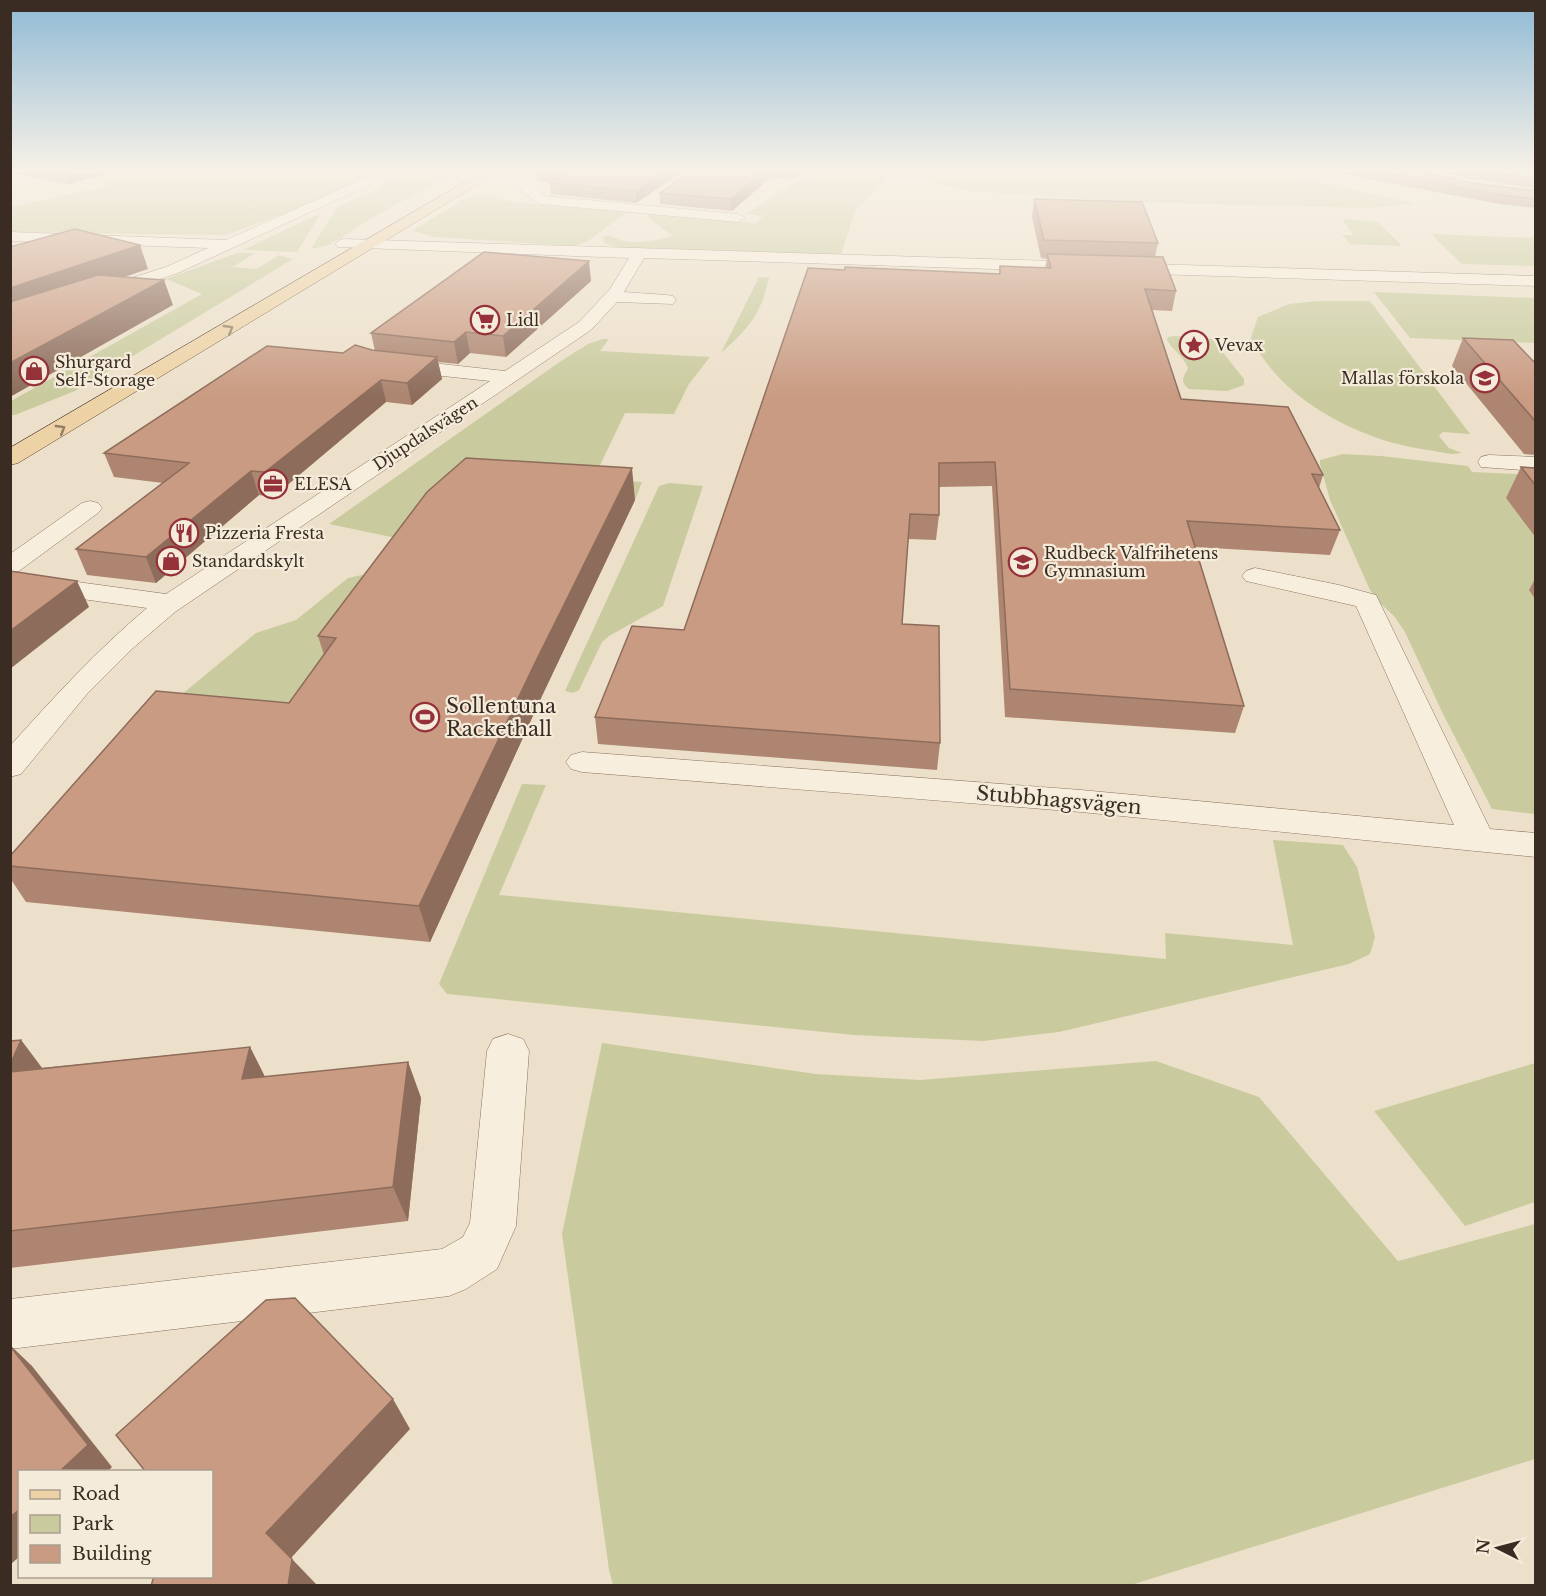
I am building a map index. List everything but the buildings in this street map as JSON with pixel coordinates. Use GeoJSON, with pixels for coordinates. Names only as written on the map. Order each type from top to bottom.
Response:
{"type":"FeatureCollection","features":[{"type":"Feature","properties":{"kind":"main road"},"geometry":{"type":"LineString","coordinates":[[10,441],[349,246]]}},
{"type":"Feature","properties":{"kind":"main road"},"geometry":{"type":"LineString","coordinates":[[10,458],[350,246]]}},
{"type":"Feature","properties":{"kind":"street"},"geometry":{"type":"LineString","coordinates":[[86,299],[172,270],[226,246]]}},
{"type":"Feature","properties":{"kind":"street"},"geometry":{"type":"LineString","coordinates":[[464,246],[1536,281]]}},
{"type":"Feature","properties":{"kind":"street","name":"Djupdalsvägen"},"geometry":{"type":"LineString","coordinates":[[10,767],[77,688],[123,642],[171,603],[585,326],[624,285],[639,253]]}},
{"type":"Feature","properties":{"kind":"street"},"geometry":{"type":"LineString","coordinates":[[1157,270],[1164,282],[1181,287]]}},
{"type":"Feature","properties":{"kind":"street"},"geometry":{"type":"LineString","coordinates":[[1229,288],[1242,280],[1238,272]]}},
{"type":"Feature","properties":{"kind":"street"},"geometry":{"type":"LineString","coordinates":[[615,297],[667,300]]}},
{"type":"Feature","properties":{"kind":"street"},"geometry":{"type":"LineString","coordinates":[[377,364],[511,377]]}},
{"type":"Feature","properties":{"kind":"street"},"geometry":{"type":"LineString","coordinates":[[1489,462],[1536,464]]}},
{"type":"Feature","properties":{"kind":"street"},"geometry":{"type":"LineString","coordinates":[[10,566],[90,508]]}},
{"type":"Feature","properties":{"kind":"street"},"geometry":{"type":"LineString","coordinates":[[1255,576],[1367,601],[1478,840]]}},
{"type":"Feature","properties":{"kind":"street"},"geometry":{"type":"LineString","coordinates":[[10,581],[171,603]]}},
{"type":"Feature","properties":{"kind":"street","name":"Stubbhagsvägen"},"geometry":{"type":"LineString","coordinates":[[582,762],[1081,801],[1536,845]]}},
{"type":"Feature","properties":{"kind":"street"},"geometry":{"type":"LineString","coordinates":[[10,1324],[449,1272],[480,1253],[493,1226],[508,1051]]}},
{"type":"Feature","properties":{"kind":"green space"},"geometry":{"type":"Polygon","coordinates":[[[250,246],[300,246],[297,252],[243,250],[250,246]]]}},
{"type":"Feature","properties":{"kind":"green space"},"geometry":{"type":"Polygon","coordinates":[[[614,246],[844,246],[841,254],[614,246]]]}},
{"type":"Feature","properties":{"kind":"green space"},"geometry":{"type":"Polygon","coordinates":[[[1444,246],[1535,246],[1535,266],[1462,264],[1444,246]]]}},
{"type":"Feature","properties":{"kind":"green space"},"geometry":{"type":"Polygon","coordinates":[[[237,253],[255,253],[233,267],[257,269],[279,255],[293,259],[75,391],[11,415],[11,401],[202,294],[166,279],[237,253]]]}},
{"type":"Feature","properties":{"kind":"green space"},"geometry":{"type":"Polygon","coordinates":[[[759,277],[769,278],[757,312],[739,336],[721,353],[759,277]]]}},
{"type":"Feature","properties":{"kind":"green space"},"geometry":{"type":"Polygon","coordinates":[[[1374,292],[1535,298],[1535,343],[1410,338],[1374,292]]]}},
{"type":"Feature","properties":{"kind":"green space"},"geometry":{"type":"Polygon","coordinates":[[[1317,301],[1370,301],[1470,434],[1443,432],[1439,436],[1449,448],[1462,453],[1451,454],[1408,446],[1363,433],[1306,401],[1275,373],[1251,338],[1258,317],[1289,304],[1317,301]]]}},
{"type":"Feature","properties":{"kind":"green space"},"geometry":{"type":"Polygon","coordinates":[[[1168,337],[1212,339],[1244,379],[1244,385],[1227,391],[1189,389],[1183,381],[1188,368],[1167,340],[1168,337]]]}},
{"type":"Feature","properties":{"kind":"green space"},"geometry":{"type":"Polygon","coordinates":[[[609,339],[600,351],[710,357],[689,384],[674,414],[625,413],[593,480],[642,482],[635,500],[472,489],[420,543],[329,524],[561,361],[588,344],[609,339]]]}},
{"type":"Feature","properties":{"kind":"green space"},"geometry":{"type":"Polygon","coordinates":[[[1343,454],[1468,466],[1472,472],[1535,475],[1535,814],[1492,809],[1443,714],[1405,632],[1370,590],[1330,500],[1320,464],[1320,460],[1343,454]]]}},
{"type":"Feature","properties":{"kind":"green space"},"geometry":{"type":"Polygon","coordinates":[[[670,483],[703,486],[663,606],[602,642],[579,690],[573,693],[565,691],[659,486],[670,483]]]}},
{"type":"Feature","properties":{"kind":"green space"},"geometry":{"type":"Polygon","coordinates":[[[380,571],[302,739],[146,724],[256,633],[296,620],[348,578],[380,571]]]}},
{"type":"Feature","properties":{"kind":"green space"},"geometry":{"type":"Polygon","coordinates":[[[522,784],[546,785],[499,895],[1166,959],[1165,933],[1293,945],[1273,840],[1343,845],[1357,867],[1375,937],[1370,954],[1349,964],[1059,1032],[983,1041],[854,1035],[447,994],[439,984],[522,784]]]}},
{"type":"Feature","properties":{"kind":"green space"},"geometry":{"type":"Polygon","coordinates":[[[602,1043],[816,1074],[920,1080],[1156,1061],[1259,1097],[1398,1261],[1535,1224],[1535,1459],[1131,1585],[613,1585],[609,1570],[562,1234],[602,1043]]]}},
{"type":"Feature","properties":{"kind":"green space"},"geometry":{"type":"Polygon","coordinates":[[[1535,1063],[1535,1202],[1465,1226],[1374,1111],[1535,1063]]]}},
{"type":"Feature","properties":{"kind":"place","name":"Lidl"},"geometry":{"type":"Point","coordinates":[485,320]}},
{"type":"Feature","properties":{"kind":"place","name":"Vevax"},"geometry":{"type":"Point","coordinates":[1194,345]}},
{"type":"Feature","properties":{"kind":"place","name":"Shurgard Self-Storage"},"geometry":{"type":"Point","coordinates":[34,371]}},
{"type":"Feature","properties":{"kind":"place","name":"Mallas förskola"},"geometry":{"type":"Point","coordinates":[1485,378]}},
{"type":"Feature","properties":{"kind":"place","name":"ELESA"},"geometry":{"type":"Point","coordinates":[273,484]}},
{"type":"Feature","properties":{"kind":"place","name":"Pizzeria Fresta"},"geometry":{"type":"Point","coordinates":[184,533]}},
{"type":"Feature","properties":{"kind":"place","name":"Standardskylt"},"geometry":{"type":"Point","coordinates":[171,561]}},
{"type":"Feature","properties":{"kind":"place","name":"Rudbeck Valfrihetens Gymnasium"},"geometry":{"type":"Point","coordinates":[1023,562]}},
{"type":"Feature","properties":{"kind":"place","name":"Sollentuna Rackethall"},"geometry":{"type":"Point","coordinates":[425,717]}}]}
